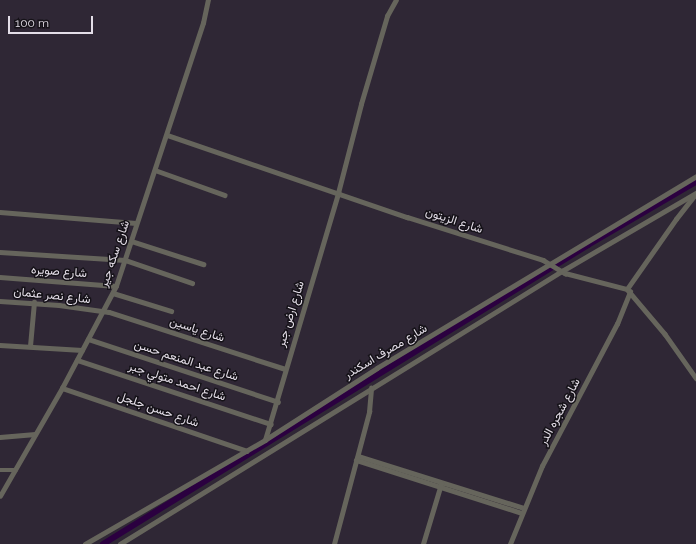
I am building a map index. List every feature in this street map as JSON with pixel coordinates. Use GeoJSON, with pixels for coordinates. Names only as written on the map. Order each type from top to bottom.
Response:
{"type":"FeatureCollection","features":[{"type":"Feature","properties":{"kind":"street","name":"شارع سكه جير"},"geometry":{"type":"LineString","coordinates":[[0,496],[62,388],[116,286],[136,223],[156,170],[203,23],[208,0]]}},
{"type":"Feature","properties":{"kind":"street","name":"شارع ارض جبر"},"geometry":{"type":"LineString","coordinates":[[265,440],[278,402],[285,369],[338,193],[350,142],[387,16],[396,0]]}},
{"type":"Feature","properties":{"kind":"street","name":"شارع الزيتون"},"geometry":{"type":"LineString","coordinates":[[167,135],[550,263],[562,271],[629,290]]}},
{"type":"Feature","properties":{"kind":"street"},"geometry":{"type":"LineString","coordinates":[[156,170],[225,195]]}},
{"type":"Feature","properties":{"kind":"street","name":"شارع مصرف اسكندر"},"geometry":{"type":"LineString","coordinates":[[85,544],[265,440],[377,368],[696,176]]}},
{"type":"Feature","properties":{"kind":"street","name":"شارع مصرف اسكندر"},"geometry":{"type":"LineString","coordinates":[[120,544],[562,271],[696,194]]}},
{"type":"Feature","properties":{"kind":"street","name":"شارع شجره الدر"},"geometry":{"type":"LineString","coordinates":[[510,544],[542,466],[617,324],[629,290],[676,219],[696,194]]}},
{"type":"Feature","properties":{"kind":"street"},"geometry":{"type":"LineString","coordinates":[[0,212],[136,223]]}},
{"type":"Feature","properties":{"kind":"street"},"geometry":{"type":"LineString","coordinates":[[131,241],[203,264]]}},
{"type":"Feature","properties":{"kind":"street"},"geometry":{"type":"LineString","coordinates":[[0,252],[125,260],[192,282]]}},
{"type":"Feature","properties":{"kind":"street","name":"شارع صويره"},"geometry":{"type":"LineString","coordinates":[[0,277],[116,286]]}},
{"type":"Feature","properties":{"kind":"street"},"geometry":{"type":"LineString","coordinates":[[629,290],[696,378]]}},
{"type":"Feature","properties":{"kind":"street"},"geometry":{"type":"LineString","coordinates":[[113,293],[171,311]]}},
{"type":"Feature","properties":{"kind":"street","name":"شارع نصر عثمان"},"geometry":{"type":"LineString","coordinates":[[0,301],[34,302],[102,312]]}},
{"type":"Feature","properties":{"kind":"street"},"geometry":{"type":"LineString","coordinates":[[30,346],[34,302]]}},
{"type":"Feature","properties":{"kind":"street","name":"شارع ياسين"},"geometry":{"type":"LineString","coordinates":[[102,312],[285,369]]}},
{"type":"Feature","properties":{"kind":"street","name":"شارع عبد المنعم حسن"},"geometry":{"type":"LineString","coordinates":[[88,339],[278,402]]}},
{"type":"Feature","properties":{"kind":"street"},"geometry":{"type":"LineString","coordinates":[[0,345],[82,350]]}},
{"type":"Feature","properties":{"kind":"street","name":"شارع احمد متولي جبر"},"geometry":{"type":"LineString","coordinates":[[77,360],[271,424]]}},
{"type":"Feature","properties":{"kind":"street","name":"شارع حسن جلجل"},"geometry":{"type":"LineString","coordinates":[[62,388],[247,450]]}},
{"type":"Feature","properties":{"kind":"street"},"geometry":{"type":"LineString","coordinates":[[334,544],[357,458],[372,388]]}},
{"type":"Feature","properties":{"kind":"street"},"geometry":{"type":"LineString","coordinates":[[0,437],[35,434]]}},
{"type":"Feature","properties":{"kind":"street"},"geometry":{"type":"LineString","coordinates":[[357,458],[523,511]]}},
{"type":"Feature","properties":{"kind":"street"},"geometry":{"type":"LineString","coordinates":[[0,470],[16,470]]}},
{"type":"Feature","properties":{"kind":"street"},"geometry":{"type":"LineString","coordinates":[[423,544],[441,485]]}},
{"type":"Feature","properties":{"kind":"waterway"},"geometry":{"type":"LineString","coordinates":[[103,544],[588,245],[696,182]]}}]}
